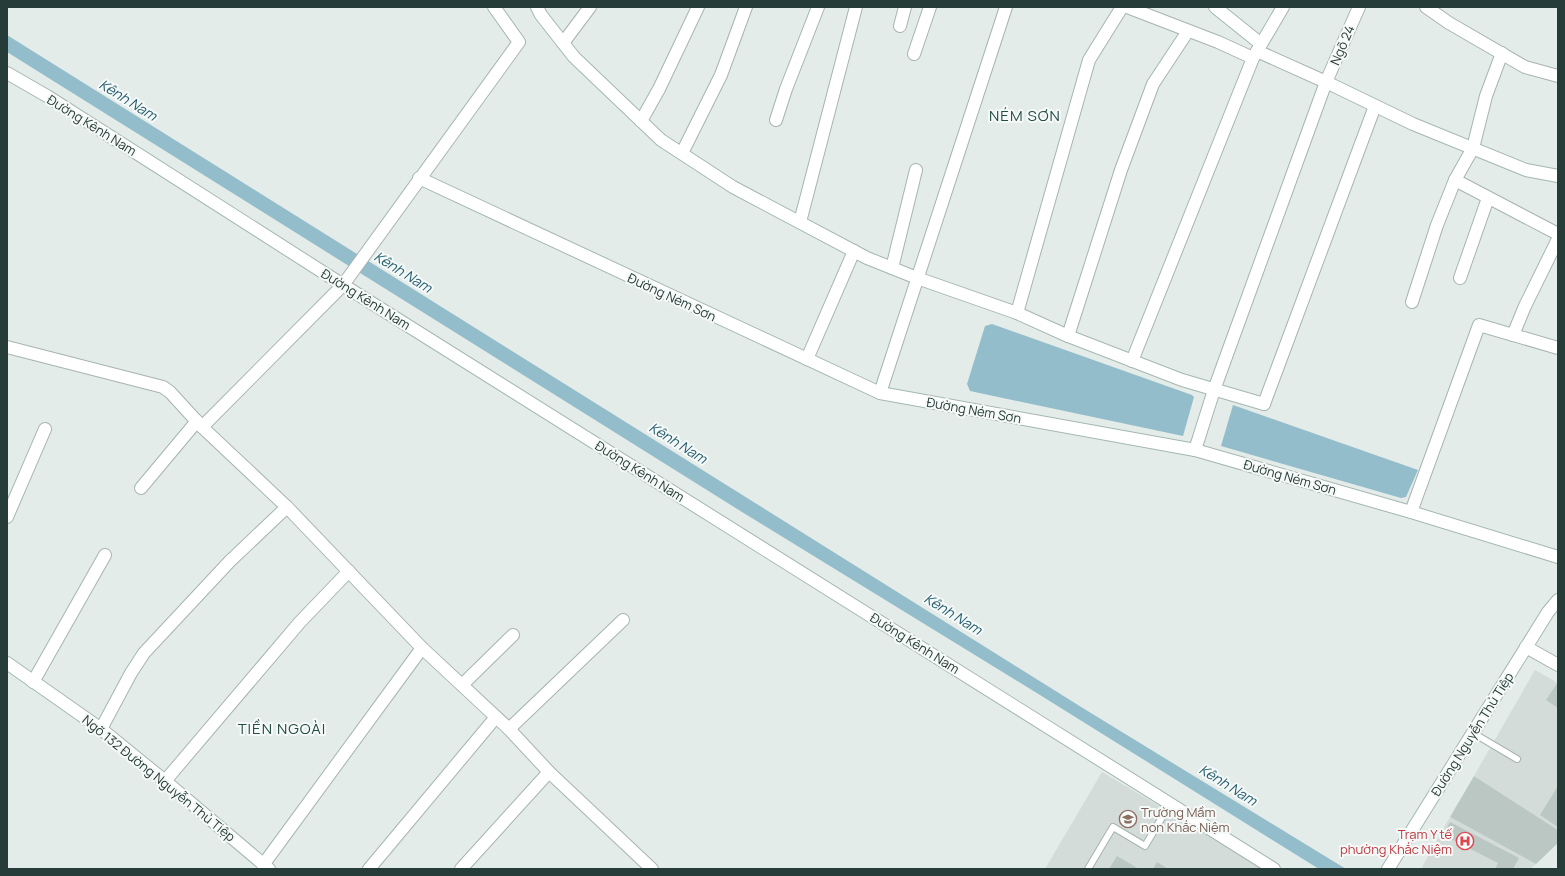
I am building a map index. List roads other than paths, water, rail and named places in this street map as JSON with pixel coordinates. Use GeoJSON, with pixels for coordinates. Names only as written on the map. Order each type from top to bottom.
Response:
{"type":"FeatureCollection","features":[{"type":"Feature","properties":{"kind":"street"},"geometry":{"type":"LineString","coordinates":[[141,488],[200,424],[344,285],[419,178],[519,42],[494,7]]}},
{"type":"Feature","properties":{"kind":"street"},"geometry":{"type":"LineString","coordinates":[[537,7],[541,15],[574,57],[661,140],[733,186],[854,251],[892,268],[1017,313],[1068,336],[1182,380],[1264,404],[1375,106]]}},
{"type":"Feature","properties":{"kind":"street"},"geometry":{"type":"LineString","coordinates":[[563,44],[590,7]]}},
{"type":"Feature","properties":{"kind":"street"},"geometry":{"type":"LineString","coordinates":[[641,121],[659,89],[698,7]]}},
{"type":"Feature","properties":{"kind":"street"},"geometry":{"type":"LineString","coordinates":[[682,153],[721,75],[746,7]]}},
{"type":"Feature","properties":{"kind":"street"},"geometry":{"type":"LineString","coordinates":[[776,120],[786,89],[818,7]]}},
{"type":"Feature","properties":{"kind":"street"},"geometry":{"type":"LineString","coordinates":[[800,222],[856,7]]}},
{"type":"Feature","properties":{"kind":"street"},"geometry":{"type":"LineString","coordinates":[[900,26],[905,7]]}},
{"type":"Feature","properties":{"kind":"street"},"geometry":{"type":"LineString","coordinates":[[914,54],[930,7]]}},
{"type":"Feature","properties":{"kind":"street"},"geometry":{"type":"LineString","coordinates":[[880,393],[1006,7]]}},
{"type":"Feature","properties":{"kind":"street"},"geometry":{"type":"LineString","coordinates":[[1017,313],[1089,60],[1122,7]]}},
{"type":"Feature","properties":{"kind":"street"},"geometry":{"type":"LineString","coordinates":[[1127,7],[1188,31],[1257,51],[1413,124],[1526,170],[1558,176]]}},
{"type":"Feature","properties":{"kind":"street"},"geometry":{"type":"LineString","coordinates":[[1216,7],[1257,51]]}},
{"type":"Feature","properties":{"kind":"street"},"geometry":{"type":"LineString","coordinates":[[1132,361],[1257,51],[1283,7]]}},
{"type":"Feature","properties":{"kind":"street","name":"Ngõ 24"},"geometry":{"type":"LineString","coordinates":[[1195,450],[1214,390],[1326,82],[1358,7]]}},
{"type":"Feature","properties":{"kind":"street"},"geometry":{"type":"LineString","coordinates":[[1426,7],[1449,23],[1525,67],[1558,76]]}},
{"type":"Feature","properties":{"kind":"street"},"geometry":{"type":"LineString","coordinates":[[1068,336],[1121,170],[1153,84],[1188,31]]}},
{"type":"Feature","properties":{"kind":"street"},"geometry":{"type":"LineString","coordinates":[[1412,302],[1437,225],[1455,180],[1473,148],[1486,96],[1502,53]]}},
{"type":"Feature","properties":{"kind":"street","name":"Đường Kênh Nam"},"geometry":{"type":"LineString","coordinates":[[7,73],[47,96],[344,285],[1274,869]]}},
{"type":"Feature","properties":{"kind":"street"},"geometry":{"type":"LineString","coordinates":[[892,268],[916,170]]}},
{"type":"Feature","properties":{"kind":"street","name":"Đường Ném Sơn"},"geometry":{"type":"LineString","coordinates":[[419,178],[880,393],[1195,450],[1411,512],[1558,557]]}},
{"type":"Feature","properties":{"kind":"street"},"geometry":{"type":"LineString","coordinates":[[1455,180],[1558,234]]}},
{"type":"Feature","properties":{"kind":"street"},"geometry":{"type":"LineString","coordinates":[[1460,278],[1488,198]]}},
{"type":"Feature","properties":{"kind":"street"},"geometry":{"type":"LineString","coordinates":[[1513,335],[1525,306],[1558,239]]}},
{"type":"Feature","properties":{"kind":"street"},"geometry":{"type":"LineString","coordinates":[[807,359],[854,251]]}},
{"type":"Feature","properties":{"kind":"street"},"geometry":{"type":"LineString","coordinates":[[1411,512],[1478,325],[1558,348]]}},
{"type":"Feature","properties":{"kind":"street"},"geometry":{"type":"LineString","coordinates":[[7,347],[163,387],[170,392],[200,424],[287,507],[422,648],[509,729],[549,772],[652,869]]}},
{"type":"Feature","properties":{"kind":"street"},"geometry":{"type":"LineString","coordinates":[[7,517],[45,429]]}},
{"type":"Feature","properties":{"kind":"street"},"geometry":{"type":"LineString","coordinates":[[101,729],[131,673],[144,653],[230,561],[287,507]]}},
{"type":"Feature","properties":{"kind":"street"},"geometry":{"type":"LineString","coordinates":[[33,682],[105,555]]}},
{"type":"Feature","properties":{"kind":"street"},"geometry":{"type":"LineString","coordinates":[[165,780],[300,622],[349,571]]}},
{"type":"Feature","properties":{"kind":"street","name":"Đường Nguyễn Thủ Tiệp"},"geometry":{"type":"LineString","coordinates":[[1388,869],[1548,612],[1558,600]]}},
{"type":"Feature","properties":{"kind":"street"},"geometry":{"type":"LineString","coordinates":[[509,729],[623,620]]}},
{"type":"Feature","properties":{"kind":"street"},"geometry":{"type":"LineString","coordinates":[[462,685],[513,635]]}},
{"type":"Feature","properties":{"kind":"street"},"geometry":{"type":"LineString","coordinates":[[1526,647],[1558,665]]}},
{"type":"Feature","properties":{"kind":"street"},"geometry":{"type":"LineString","coordinates":[[266,867],[422,648]]}},
{"type":"Feature","properties":{"kind":"street","name":"Ngõ 132 Đường Nguyễn Thủ Tiệp"},"geometry":{"type":"LineString","coordinates":[[7,663],[101,729],[165,780],[266,867]]}},
{"type":"Feature","properties":{"kind":"street"},"geometry":{"type":"LineString","coordinates":[[369,869],[496,717]]}},
{"type":"Feature","properties":{"kind":"street"},"geometry":{"type":"LineString","coordinates":[[461,869],[549,772]]}},
{"type":"Feature","properties":{"kind":"lane"},"geometry":{"type":"LineString","coordinates":[[1473,733],[1517,759]]}},
{"type":"Feature","properties":{"kind":"lane"},"geometry":{"type":"LineString","coordinates":[[1088,869],[1113,827],[1145,846],[1170,804]]}},
{"type":"Feature","properties":{"kind":"water","name":"Kênh Nam"},"geometry":{"type":"Polygon","coordinates":[[[7,35],[1086,710],[1346,869],[1319,869],[742,512],[7,52],[7,35]]]}},
{"type":"Feature","properties":{"kind":"water"},"geometry":{"type":"Polygon","coordinates":[[[992,324],[1192,395],[1194,397],[1183,436],[970,391],[967,384],[985,326],[992,324]]]}},
{"type":"Feature","properties":{"kind":"water"},"geometry":{"type":"Polygon","coordinates":[[[1233,405],[1418,470],[1406,497],[1401,498],[1221,446],[1233,405]]]}},
{"type":"Feature","properties":{"kind":"place","name":"Trường Mầm non Khắc Niệm"},"geometry":{"type":"Point","coordinates":[1128,819]}},
{"type":"Feature","properties":{"kind":"place","name":"Trạm Y tế phường Khắc Niệm"},"geometry":{"type":"Point","coordinates":[1465,841]}},
{"type":"Feature","properties":{"kind":"district","name":"NÉM SƠN"},"geometry":{"type":"Point","coordinates":[1025,116]}},
{"type":"Feature","properties":{"kind":"district","name":"TIỀN NGOÀI"},"geometry":{"type":"Point","coordinates":[282,729]}}]}
